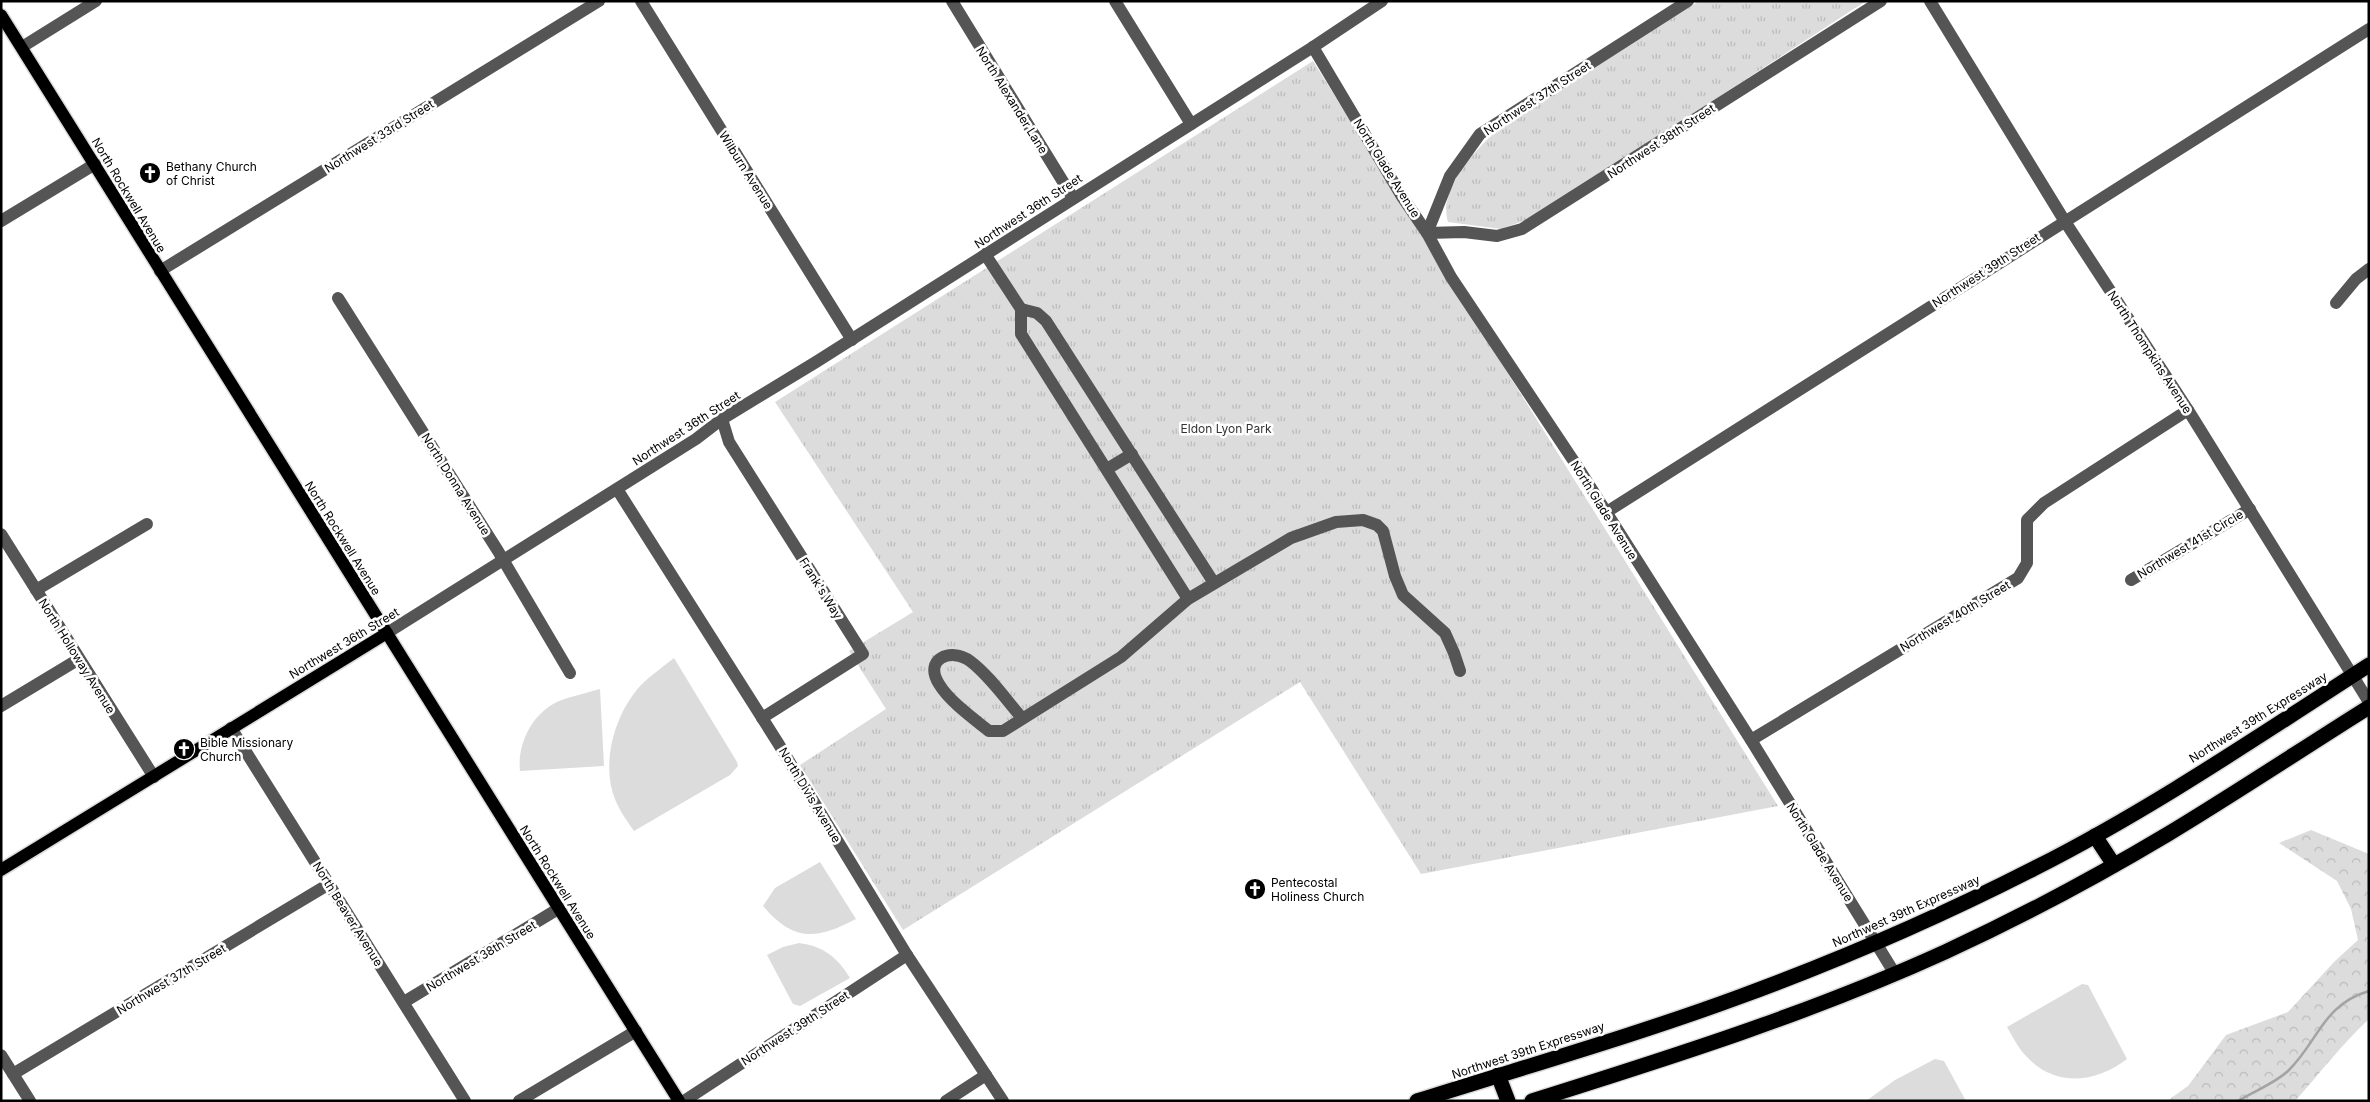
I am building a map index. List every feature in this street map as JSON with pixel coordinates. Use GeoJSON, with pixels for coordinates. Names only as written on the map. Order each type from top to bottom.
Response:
{"type":"FeatureCollection","features":[{"type":"Feature","properties":{"kind":"highway","name":"Northwest 39th Expressway"},"geometry":{"type":"LineString","coordinates":[[1417,1101],[1737,998],[1876,942],[2020,876],[2095,836],[2369,665]]}},
{"type":"Feature","properties":{"kind":"highway"},"geometry":{"type":"LineString","coordinates":[[1532,1101],[1742,1033],[1895,974],[2015,917],[2114,865],[2215,805],[2369,707]]}},
{"type":"Feature","properties":{"kind":"highway"},"geometry":{"type":"LineString","coordinates":[[2095,836],[2114,865]]}},
{"type":"Feature","properties":{"kind":"highway"},"geometry":{"type":"LineString","coordinates":[[1498,1075],[1508,1101]]}},
{"type":"Feature","properties":{"kind":"main road","name":"North Rockwell Avenue"},"geometry":{"type":"LineString","coordinates":[[1,15],[679,1101]]}},
{"type":"Feature","properties":{"kind":"main road","name":"Northwest 36th Street"},"geometry":{"type":"LineString","coordinates":[[1,870],[387,633]]}},
{"type":"Feature","properties":{"kind":"street"},"geometry":{"type":"LineString","coordinates":[[22,48],[96,1]]}},
{"type":"Feature","properties":{"kind":"street","name":"Northwest 33rd Street"},"geometry":{"type":"LineString","coordinates":[[160,271],[598,1]]}},
{"type":"Feature","properties":{"kind":"street","name":"Wilburn Avenue"},"geometry":{"type":"LineString","coordinates":[[641,1],[852,340]]}},
{"type":"Feature","properties":{"kind":"street","name":"North Alexander Lane"},"geometry":{"type":"LineString","coordinates":[[952,1],[1073,198]]}},
{"type":"Feature","properties":{"kind":"street"},"geometry":{"type":"LineString","coordinates":[[1115,1],[1191,124]]}},
{"type":"Feature","properties":{"kind":"street","name":"Northwest 36th Street"},"geometry":{"type":"LineString","coordinates":[[387,633],[618,489],[696,439],[722,419],[852,340],[1313,47],[1361,7],[1382,1]]}},
{"type":"Feature","properties":{"kind":"street","name":"Northwest 37th Street"},"geometry":{"type":"LineString","coordinates":[[1427,233],[1450,176],[1480,134],[1688,1]]}},
{"type":"Feature","properties":{"kind":"street","name":"Northwest 38th Street"},"geometry":{"type":"LineString","coordinates":[[1427,233],[1464,232],[1497,236],[1522,229],[1881,1]]}},
{"type":"Feature","properties":{"kind":"street","name":"North Thompkins Avenue"},"geometry":{"type":"LineString","coordinates":[[1930,1],[2064,220],[2188,410],[2369,702]]}},
{"type":"Feature","properties":{"kind":"street","name":"Northwest 39th Street"},"geometry":{"type":"LineString","coordinates":[[1605,513],[2064,220],[2369,29]]}},
{"type":"Feature","properties":{"kind":"street","name":"North Glade Avenue"},"geometry":{"type":"LineString","coordinates":[[1313,47],[1427,233],[1451,277],[1577,466],[1605,513],[1751,740],[1895,974]]}},
{"type":"Feature","properties":{"kind":"street"},"geometry":{"type":"LineString","coordinates":[[1,221],[94,164]]}},
{"type":"Feature","properties":{"kind":"street"},"geometry":{"type":"LineString","coordinates":[[985,254],[1021,309],[1021,334],[1188,598]]}},
{"type":"Feature","properties":{"kind":"street"},"geometry":{"type":"LineString","coordinates":[[2336,303],[2356,279],[2369,269]]}},
{"type":"Feature","properties":{"kind":"street","name":"North Donna Avenue"},"geometry":{"type":"LineString","coordinates":[[338,298],[503,560],[570,673]]}},
{"type":"Feature","properties":{"kind":"street"},"geometry":{"type":"LineString","coordinates":[[1021,309],[1037,313],[1046,320],[1214,584]]}},
{"type":"Feature","properties":{"kind":"street","name":"Northwest 40th Street"},"geometry":{"type":"LineString","coordinates":[[1751,740],[2018,578],[2027,563],[2028,520],[2044,503],[2188,410]]}},
{"type":"Feature","properties":{"kind":"street","name":"Frank's Way"},"geometry":{"type":"LineString","coordinates":[[722,419],[729,442],[863,654],[762,718]]}},
{"type":"Feature","properties":{"kind":"street"},"geometry":{"type":"LineString","coordinates":[[1107,470],[1132,454]]}},
{"type":"Feature","properties":{"kind":"street","name":"North Divis Avenue"},"geometry":{"type":"LineString","coordinates":[[618,489],[907,954],[1003,1101]]}},
{"type":"Feature","properties":{"kind":"street","name":"Northwest 41st Circle"},"geometry":{"type":"LineString","coordinates":[[2131,580],[2250,509]]}},
{"type":"Feature","properties":{"kind":"street"},"geometry":{"type":"LineString","coordinates":[[1022,718],[970,661],[956,654],[944,656],[936,662],[934,673],[939,685],[989,731],[1003,731],[1120,658],[1188,598],[1292,538],[1336,522],[1363,520],[1377,525],[1383,531],[1394,576],[1403,595],[1445,633],[1460,670]]}},
{"type":"Feature","properties":{"kind":"street"},"geometry":{"type":"LineString","coordinates":[[36,590],[147,524]]}},
{"type":"Feature","properties":{"kind":"street","name":"North Holloway Avenue"},"geometry":{"type":"LineString","coordinates":[[3,541],[154,777]]}},
{"type":"Feature","properties":{"kind":"street"},"geometry":{"type":"LineString","coordinates":[[1,706],[79,659]]}},
{"type":"Feature","properties":{"kind":"street","name":"North Beaver Avenue"},"geometry":{"type":"LineString","coordinates":[[232,728],[465,1101]]}},
{"type":"Feature","properties":{"kind":"street","name":"Northwest 37th Street"},"geometry":{"type":"LineString","coordinates":[[13,1074],[329,884]]}},
{"type":"Feature","properties":{"kind":"street","name":"Northwest 38th Street"},"geometry":{"type":"LineString","coordinates":[[404,1002],[558,909]]}},
{"type":"Feature","properties":{"kind":"street","name":"Northwest 39th Street"},"geometry":{"type":"LineString","coordinates":[[684,1101],[907,954]]}},
{"type":"Feature","properties":{"kind":"street"},"geometry":{"type":"LineString","coordinates":[[519,1101],[636,1031]]}},
{"type":"Feature","properties":{"kind":"street"},"geometry":{"type":"LineString","coordinates":[[2,1059],[30,1101]]}},
{"type":"Feature","properties":{"kind":"street"},"geometry":{"type":"LineString","coordinates":[[946,1101],[986,1075]]}},
{"type":"Feature","properties":{"kind":"green space"},"geometry":{"type":"Polygon","coordinates":[[[1699,1],[1866,1],[1534,217],[1501,229],[1448,222],[1446,209],[1454,182],[1472,156],[1502,126],[1699,1]]]}},
{"type":"Feature","properties":{"kind":"green space","name":"Eldon Lyon Park"},"geometry":{"type":"Polygon","coordinates":[[[1313,61],[1778,806],[1421,874],[1300,682],[903,930],[800,765],[886,709],[849,651],[913,612],[775,402],[1313,61]]]}},
{"type":"Feature","properties":{"kind":"green space"},"geometry":{"type":"Polygon","coordinates":[[[674,658],[738,766],[730,775],[634,831],[618,807],[612,790],[609,762],[614,734],[625,707],[632,696],[645,681],[674,658]]]}},
{"type":"Feature","properties":{"kind":"green space"},"geometry":{"type":"Polygon","coordinates":[[[600,689],[604,766],[520,771],[521,750],[524,740],[528,730],[541,713],[559,701],[600,689]]]}},
{"type":"Feature","properties":{"kind":"green space"},"geometry":{"type":"Polygon","coordinates":[[[2311,830],[2369,854],[2369,1019],[2295,1101],[2167,1101],[2188,1086],[2226,1035],[2288,1012],[2335,961],[2358,940],[2351,909],[2337,881],[2279,843],[2311,830]]]}},
{"type":"Feature","properties":{"kind":"green space"},"geometry":{"type":"Polygon","coordinates":[[[820,862],[856,919],[829,931],[806,934],[785,926],[763,906],[775,888],[820,862]]]}},
{"type":"Feature","properties":{"kind":"green space"},"geometry":{"type":"Polygon","coordinates":[[[799,943],[815,947],[829,954],[840,964],[850,978],[800,1006],[793,1004],[767,955],[783,947],[799,943]]]}},
{"type":"Feature","properties":{"kind":"green space"},"geometry":{"type":"Polygon","coordinates":[[[2082,984],[2088,985],[2127,1059],[2115,1067],[2089,1077],[2063,1077],[2037,1066],[2018,1046],[2007,1027],[2082,984]]]}},
{"type":"Feature","properties":{"kind":"green space"},"geometry":{"type":"Polygon","coordinates":[[[1935,1059],[1944,1061],[1966,1101],[1866,1101],[1895,1080],[1935,1059]]]}},
{"type":"Feature","properties":{"kind":"waterway"},"geometry":{"type":"LineString","coordinates":[[2238,1101],[2270,1084],[2288,1071],[2307,1048],[2322,1025],[2341,1005],[2353,997],[2369,991]]}},
{"type":"Feature","properties":{"kind":"place","name":"Bethany Church of Christ"},"geometry":{"type":"Point","coordinates":[150,173]}},
{"type":"Feature","properties":{"kind":"place","name":"Bible Missionary Church"},"geometry":{"type":"Point","coordinates":[184,749]}},
{"type":"Feature","properties":{"kind":"place","name":"Pentecostal Holiness Church"},"geometry":{"type":"Point","coordinates":[1255,889]}}]}
